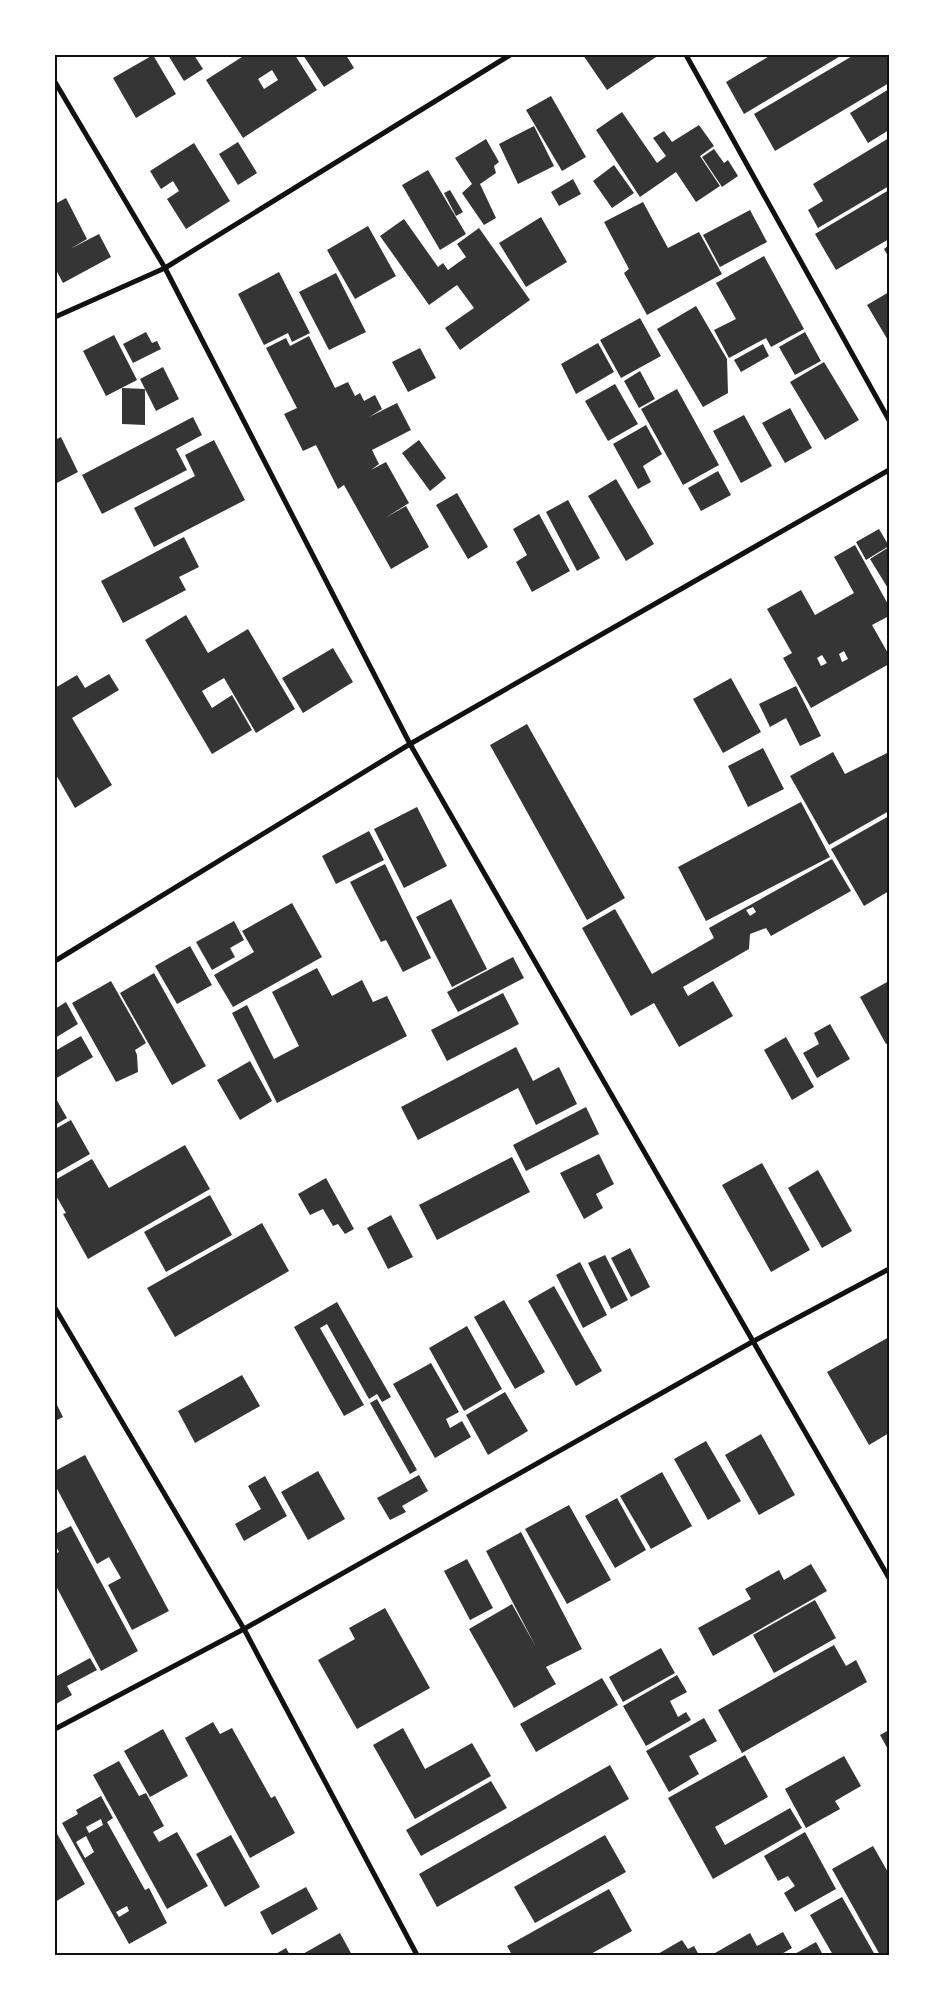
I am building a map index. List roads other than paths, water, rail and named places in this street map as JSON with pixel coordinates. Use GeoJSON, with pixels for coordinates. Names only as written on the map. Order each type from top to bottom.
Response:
{"type":"FeatureCollection","features":[{"type":"Feature","properties":{"kind":"street"},"geometry":{"type":"LineString","coordinates":[[55,317],[165,268],[510,55]]}},
{"type":"Feature","properties":{"kind":"street"},"geometry":{"type":"LineString","coordinates":[[686,55],[889,420]]}},
{"type":"Feature","properties":{"kind":"street"},"geometry":{"type":"LineString","coordinates":[[55,82],[165,268],[410,744],[889,1578]]}},
{"type":"Feature","properties":{"kind":"street"},"geometry":{"type":"LineString","coordinates":[[55,962],[410,744],[889,470]]}},
{"type":"Feature","properties":{"kind":"street"},"geometry":{"type":"LineString","coordinates":[[55,1729],[244,1628],[752,1342],[889,1269]]}},
{"type":"Feature","properties":{"kind":"street"},"geometry":{"type":"LineString","coordinates":[[55,1308],[244,1628],[417,1955]]}}]}
